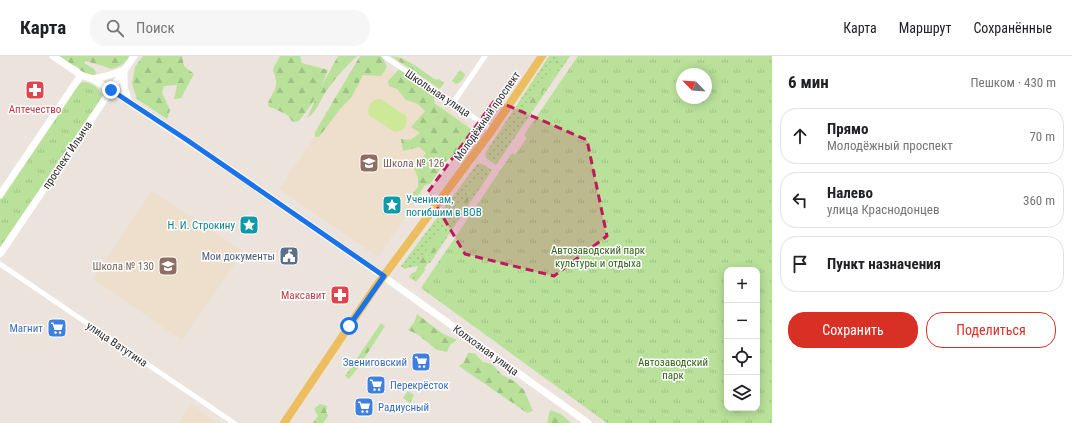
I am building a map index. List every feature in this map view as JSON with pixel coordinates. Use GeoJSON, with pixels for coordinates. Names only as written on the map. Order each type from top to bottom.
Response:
{"type":"FeatureCollection","features":[{"type":"Feature","properties":{"kind":"main road","name":"Колхозная улица"},"geometry":{"type":"LineString","coordinates":[[53,56],[81,75],[92,79],[111,90],[216,160],[384,276],[588,423]]}},
{"type":"Feature","properties":{"kind":"main road","name":"проспект Ильича"},"geometry":{"type":"LineString","coordinates":[[0,254],[134,56]]}},
{"type":"Feature","properties":{"kind":"main road","name":"Молодёжный проспект"},"geometry":{"type":"LineString","coordinates":[[284,423],[384,276],[492,130],[542,56]]}},
{"type":"Feature","properties":{"kind":"main road"},"geometry":{"type":"LineString","coordinates":[[92,79],[125,70],[124,87],[129,102]]}},
{"type":"Feature","properties":{"kind":"main road"},"geometry":{"type":"LineString","coordinates":[[0,195],[81,75]]}},
{"type":"Feature","properties":{"kind":"street","name":"Школьная улица"},"geometry":{"type":"LineString","coordinates":[[384,56],[492,130]]}},
{"type":"Feature","properties":{"kind":"street"},"geometry":{"type":"LineString","coordinates":[[453,103],[485,56]]}},
{"type":"Feature","properties":{"kind":"street","name":"улица Ватутина"},"geometry":{"type":"LineString","coordinates":[[0,264],[234,423]]}},
{"type":"Feature","properties":{"kind":"highlighted area"},"geometry":{"type":"Polygon","coordinates":[[[495,100],[587,140],[607,236],[554,276],[465,254],[428,192],[495,100]]]}},
{"type":"Feature","properties":{"kind":"shaded area","name":"Школа № 126"},"geometry":{"type":"Polygon","coordinates":[[[370,56],[469,124],[378,257],[279,189],[370,56]]]}},
{"type":"Feature","properties":{"kind":"shaded area","name":"Школа № 130"},"geometry":{"type":"Polygon","coordinates":[[[152,191],[243,252],[182,340],[93,279],[152,191]]]}},
{"type":"Feature","properties":{"kind":"shaded area"},"geometry":{"type":"Polygon","coordinates":[[[191,404],[213,420],[218,423],[179,423],[191,404]]]}},
{"type":"Feature","properties":{"kind":"green space"},"geometry":{"type":"Polygon","coordinates":[[[56,56],[130,56],[122,65],[111,69],[86,61],[84,63],[96,72],[95,76],[90,76],[81,71],[78,67],[56,56]]]}},
{"type":"Feature","properties":{"kind":"green space"},"geometry":{"type":"Polygon","coordinates":[[[143,56],[182,56],[184,66],[194,74],[181,98],[174,99],[177,85],[164,86],[162,93],[170,110],[167,119],[137,99],[132,84],[135,67],[143,56]]]}},
{"type":"Feature","properties":{"kind":"green space"},"geometry":{"type":"Polygon","coordinates":[[[280,56],[300,56],[302,63],[328,70],[321,87],[338,56],[357,56],[334,81],[311,115],[307,118],[316,98],[299,121],[293,122],[286,114],[268,106],[269,100],[276,85],[273,69],[280,56]]]}},
{"type":"Feature","properties":{"kind":"green space"},"geometry":{"type":"Polygon","coordinates":[[[360,56],[382,56],[387,67],[381,76],[363,75],[351,98],[340,109],[319,137],[315,137],[315,132],[360,56]]]}},
{"type":"Feature","properties":{"kind":"green space"},"geometry":{"type":"Polygon","coordinates":[[[391,56],[408,61],[436,80],[439,79],[444,83],[440,89],[391,56]]]}},
{"type":"Feature","properties":{"kind":"green space"},"geometry":{"type":"Polygon","coordinates":[[[549,56],[570,56],[496,165],[487,159],[485,154],[549,56]]]}},
{"type":"Feature","properties":{"kind":"green space"},"geometry":{"type":"Polygon","coordinates":[[[560,56],[567,56],[525,118],[517,124],[520,113],[560,56]]]}},
{"type":"Feature","properties":{"kind":"green space","name":"Автозаводский парк культуры и отдыха"},"geometry":{"type":"Polygon","coordinates":[[[578,56],[772,56],[772,423],[607,423],[421,288],[512,153],[515,155],[527,138],[524,135],[578,56]]]}},
{"type":"Feature","properties":{"kind":"green space"},"geometry":{"type":"Polygon","coordinates":[[[400,68],[435,94],[434,103],[471,129],[464,144],[445,162],[430,184],[425,185],[417,197],[411,196],[418,187],[418,177],[414,169],[426,153],[419,147],[403,151],[401,139],[410,140],[420,133],[411,127],[425,111],[418,104],[406,100],[397,89],[389,86],[388,81],[400,68]]]}},
{"type":"Feature","properties":{"kind":"green space"},"geometry":{"type":"Polygon","coordinates":[[[460,70],[465,74],[465,76],[456,84],[452,81],[460,70]]]}},
{"type":"Feature","properties":{"kind":"green space"},"geometry":{"type":"Polygon","coordinates":[[[82,82],[91,84],[97,88],[102,96],[100,101],[0,248],[0,200],[78,85],[82,82]]]}},
{"type":"Feature","properties":{"kind":"green space"},"geometry":{"type":"Polygon","coordinates":[[[377,99],[381,99],[406,116],[406,125],[403,129],[395,132],[369,115],[368,110],[370,105],[377,99]]]}},
{"type":"Feature","properties":{"kind":"green space"},"geometry":{"type":"Polygon","coordinates":[[[477,164],[482,164],[492,170],[430,263],[404,269],[401,266],[477,164]]]}},
{"type":"Feature","properties":{"kind":"green space"},"geometry":{"type":"Polygon","coordinates":[[[478,179],[480,179],[478,187],[461,212],[458,212],[457,209],[459,205],[478,179]]]}},
{"type":"Feature","properties":{"kind":"green space"},"geometry":{"type":"Polygon","coordinates":[[[446,231],[444,238],[421,274],[414,277],[419,264],[430,245],[435,239],[446,231]]]}},
{"type":"Feature","properties":{"kind":"green space"},"geometry":{"type":"Polygon","coordinates":[[[426,269],[416,282],[409,277],[412,273],[426,269]]]}},
{"type":"Feature","properties":{"kind":"green space"},"geometry":{"type":"Polygon","coordinates":[[[417,314],[443,334],[457,340],[450,345],[447,352],[437,350],[417,334],[408,330],[415,321],[417,314]]]}},
{"type":"Feature","properties":{"kind":"green space"},"geometry":{"type":"Polygon","coordinates":[[[381,323],[385,326],[358,368],[349,379],[345,376],[381,323]]]}},
{"type":"Feature","properties":{"kind":"green space"},"geometry":{"type":"Polygon","coordinates":[[[468,353],[474,353],[483,362],[492,364],[502,375],[514,381],[524,390],[533,411],[527,413],[459,366],[464,362],[468,353]]]}},
{"type":"Feature","properties":{"kind":"green space"},"geometry":{"type":"Polygon","coordinates":[[[408,391],[414,395],[410,403],[403,398],[408,391]]]}},
{"type":"Feature","properties":{"kind":"green space"},"geometry":{"type":"Polygon","coordinates":[[[320,404],[327,406],[326,411],[328,416],[323,423],[313,423],[318,416],[314,409],[320,404]]]}},
{"type":"Feature","properties":{"kind":"green space"},"geometry":{"type":"Polygon","coordinates":[[[550,410],[561,414],[571,423],[547,423],[550,410]]]}},
{"type":"Feature","properties":{"kind":"place","name":"Аптечество"},"geometry":{"type":"Point","coordinates":[35,90]}},
{"type":"Feature","properties":{"kind":"place","name":"Школа № 126"},"geometry":{"type":"Point","coordinates":[369,163]}},
{"type":"Feature","properties":{"kind":"place","name":"Ученикам, погибшим в ВОВ"},"geometry":{"type":"Point","coordinates":[392,205]}},
{"type":"Feature","properties":{"kind":"place","name":"Н. И. Строкину"},"geometry":{"type":"Point","coordinates":[249,225]}},
{"type":"Feature","properties":{"kind":"place","name":"Мои документы"},"geometry":{"type":"Point","coordinates":[289,256]}},
{"type":"Feature","properties":{"kind":"place","name":"Школа № 130"},"geometry":{"type":"Point","coordinates":[168,266]}},
{"type":"Feature","properties":{"kind":"place","name":"Максавит"},"geometry":{"type":"Point","coordinates":[340,295]}},
{"type":"Feature","properties":{"kind":"place","name":"Магнит"},"geometry":{"type":"Point","coordinates":[57,328]}},
{"type":"Feature","properties":{"kind":"place","name":"Звениговский"},"geometry":{"type":"Point","coordinates":[421,362]}},
{"type":"Feature","properties":{"kind":"place","name":"Перекрёсток"},"geometry":{"type":"Point","coordinates":[376,385]}},
{"type":"Feature","properties":{"kind":"place","name":"Радиусный"},"geometry":{"type":"Point","coordinates":[364,407]}},
{"type":"Feature","properties":{"kind":"route"},"geometry":{"type":"LineString","coordinates":[[111,90],[234,172],[384,276],[349,326]]}},
{"type":"Feature","properties":{"kind":"park label","name":"Автозаводский парк"},"geometry":{"type":"Point","coordinates":[673,368]}}]}
